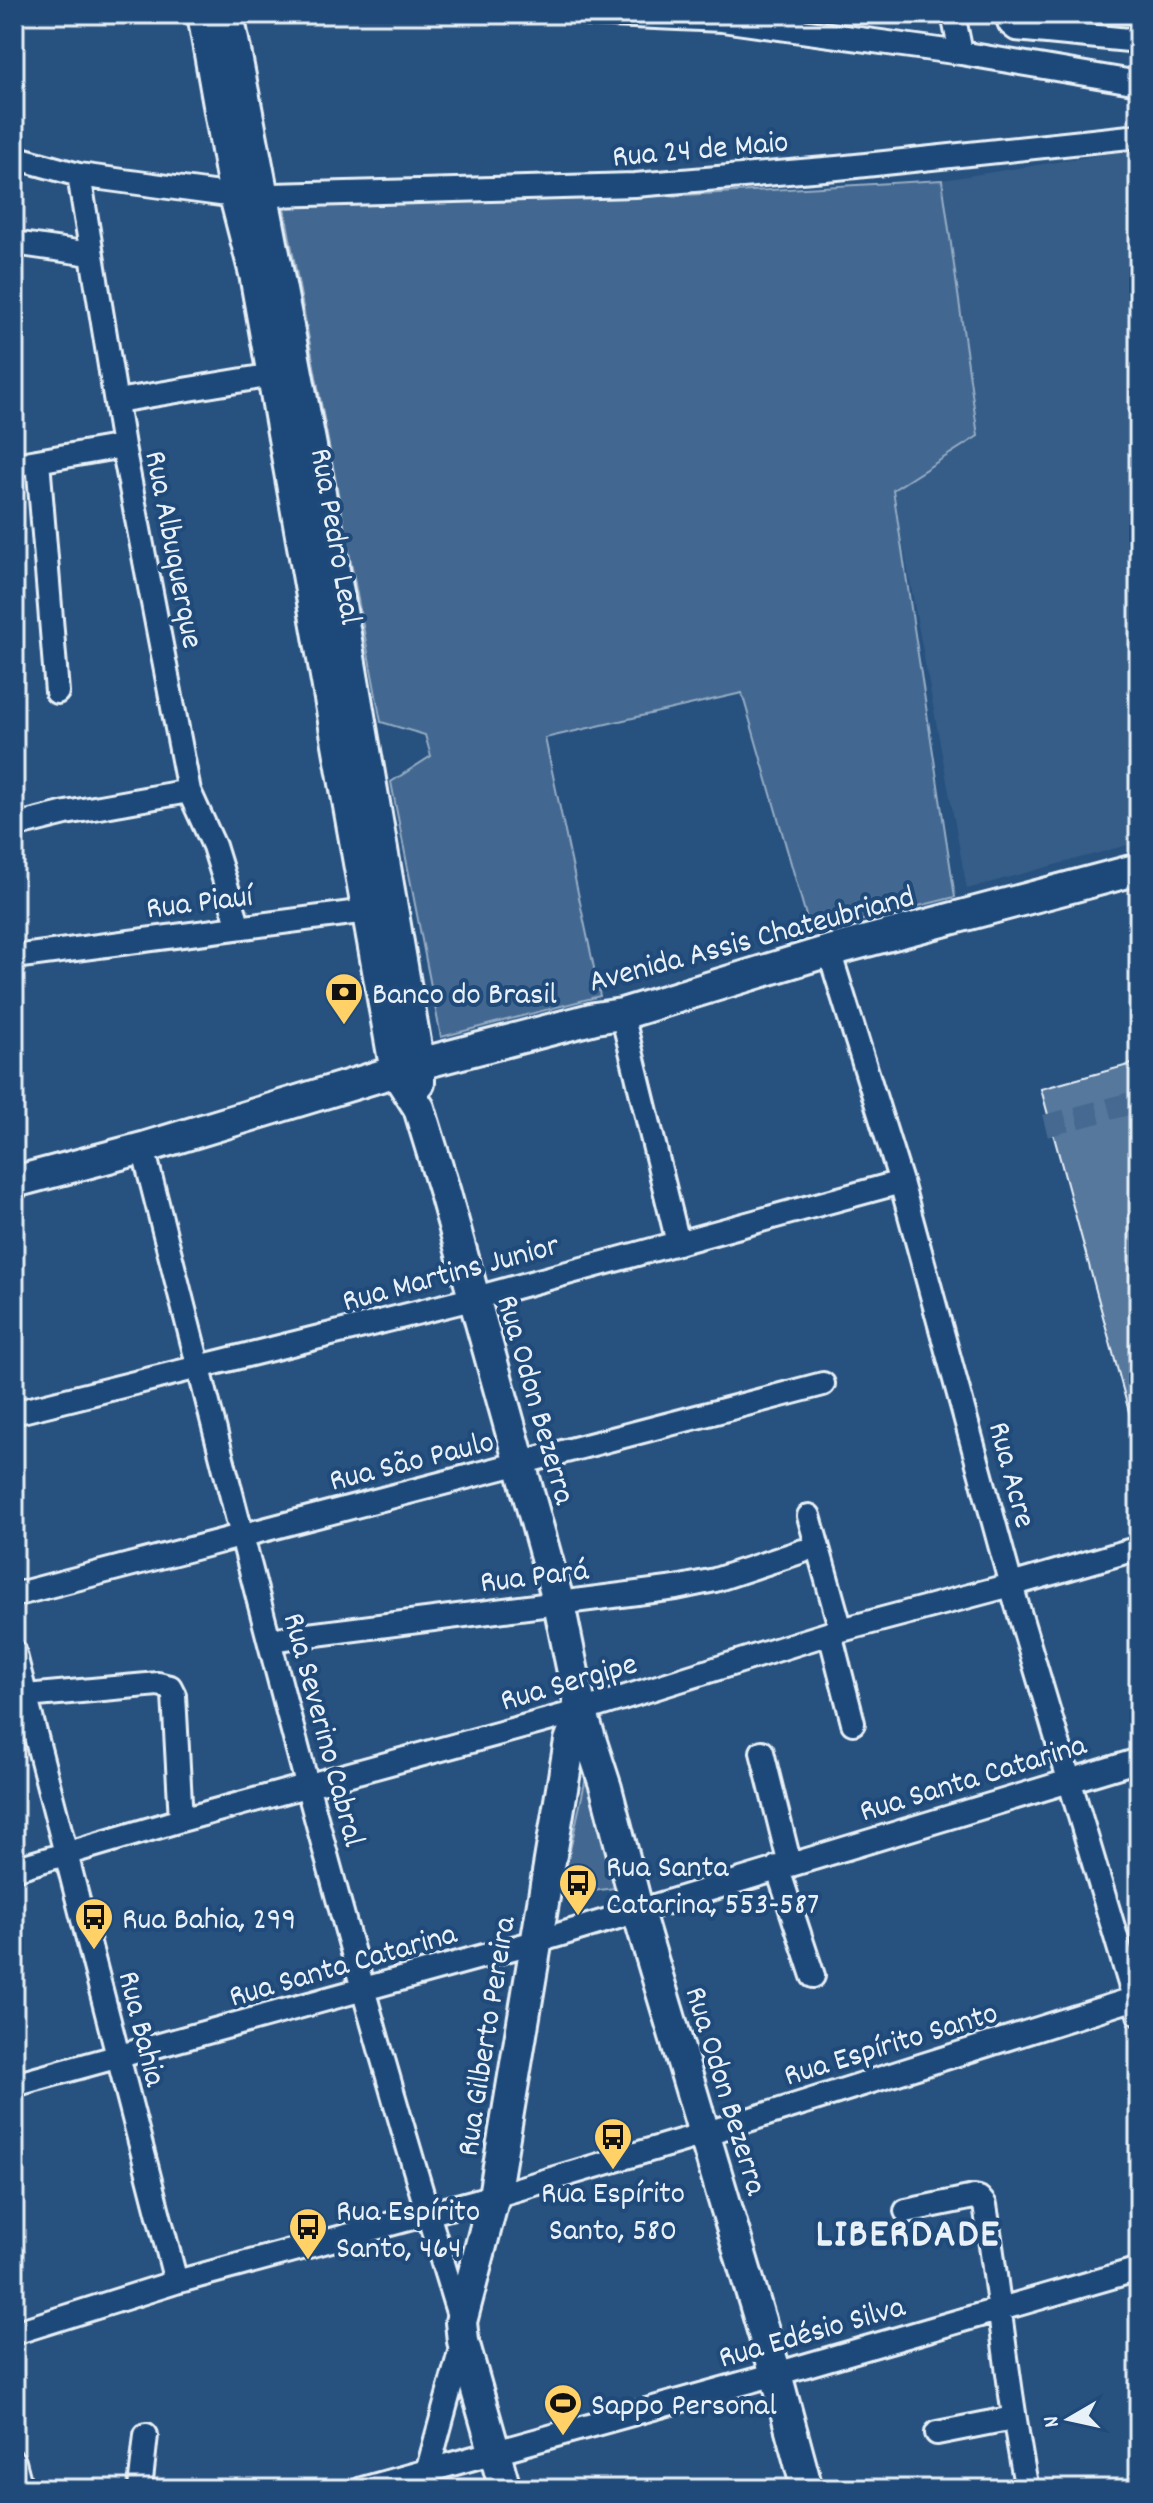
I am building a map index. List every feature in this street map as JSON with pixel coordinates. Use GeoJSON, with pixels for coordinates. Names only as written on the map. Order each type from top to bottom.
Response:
{"type":"FeatureCollection","features":[{"type":"Feature","properties":{"kind":"main road","name":"Rua Pedro Leal"},"geometry":{"type":"LineString","coordinates":[[203,14],[250,195],[286,373],[331,549],[380,910],[408,1068]]}},
{"type":"Feature","properties":{"kind":"main road","name":"Rua Pedro Leal"},"geometry":{"type":"LineString","coordinates":[[228,14],[250,195]]}},
{"type":"Feature","properties":{"kind":"main road","name":"Avenida Assis Chateubriand"},"geometry":{"type":"LineString","coordinates":[[14,1182],[143,1148],[408,1068],[595,1018],[622,1014],[829,951],[1139,869]]}},
{"type":"Feature","properties":{"kind":"main road","name":"Rua Odon Bezerra"},"geometry":{"type":"LineString","coordinates":[[408,1068],[559,1604],[581,1711],[606,1788],[638,1912],[776,2374],[807,2489]]}},
{"type":"Feature","properties":{"kind":"main road","name":"Rua Gilberto Pereira"},"geometry":{"type":"LineString","coordinates":[[462,2332],[494,2196],[570,1741],[581,1711]]}},
{"type":"Feature","properties":{"kind":"main road"},"geometry":{"type":"LineString","coordinates":[[462,2332],[505,2489]]}},
{"type":"Feature","properties":{"kind":"street"},"geometry":{"type":"LineString","coordinates":[[589,14],[722,17],[1139,83]]}},
{"type":"Feature","properties":{"kind":"street"},"geometry":{"type":"LineString","coordinates":[[953,14],[961,53]]}},
{"type":"Feature","properties":{"kind":"street"},"geometry":{"type":"LineString","coordinates":[[1006,14],[1016,29],[1139,41]]}},
{"type":"Feature","properties":{"kind":"street","name":"Rua 24 de Maio"},"geometry":{"type":"LineString","coordinates":[[14,157],[79,175],[250,195],[477,191],[635,185],[1139,136]]}},
{"type":"Feature","properties":{"kind":"street","name":"Rua Albuquerque"},"geometry":{"type":"LineString","coordinates":[[79,175],[123,446],[189,791],[214,846],[239,927]]}},
{"type":"Feature","properties":{"kind":"street"},"geometry":{"type":"LineString","coordinates":[[14,243],[91,254]]}},
{"type":"Feature","properties":{"kind":"street"},"geometry":{"type":"LineString","coordinates":[[117,401],[286,373]]}},
{"type":"Feature","properties":{"kind":"street"},"geometry":{"type":"LineString","coordinates":[[14,465],[123,446]]}},
{"type":"Feature","properties":{"kind":"street"},"geometry":{"type":"LineString","coordinates":[[38,461],[57,692]]}},
{"type":"Feature","properties":{"kind":"street"},"geometry":{"type":"LineString","coordinates":[[14,826],[66,813],[189,791]]}},
{"type":"Feature","properties":{"kind":"street","name":"Rua Piauí"},"geometry":{"type":"LineString","coordinates":[[14,957],[380,910]]}},
{"type":"Feature","properties":{"kind":"street","name":"Rua Acre"},"geometry":{"type":"LineString","coordinates":[[829,951],[901,1182],[1011,1585],[1138,2003]]}},
{"type":"Feature","properties":{"kind":"street"},"geometry":{"type":"LineString","coordinates":[[622,1014],[678,1243]]}},
{"type":"Feature","properties":{"kind":"street","name":"Rua Severino Cabral"},"geometry":{"type":"LineString","coordinates":[[143,1148],[363,1991],[462,2332]]}},
{"type":"Feature","properties":{"kind":"street","name":"Rua Martins Junior"},"geometry":{"type":"LineString","coordinates":[[14,1413],[472,1299],[901,1182]]}},
{"type":"Feature","properties":{"kind":"street","name":"Rua São Paulo"},"geometry":{"type":"LineString","coordinates":[[14,1595],[823,1384]]}},
{"type":"Feature","properties":{"kind":"street"},"geometry":{"type":"LineString","coordinates":[[809,1516],[853,1723]]}},
{"type":"Feature","properties":{"kind":"street","name":"Rua Sergipe"},"geometry":{"type":"LineString","coordinates":[[14,1869],[581,1711],[835,1632],[1139,1548]]}},
{"type":"Feature","properties":{"kind":"street","name":"Rua Pará"},"geometry":{"type":"LineString","coordinates":[[269,1640],[559,1604],[702,1582],[803,1551]]}},
{"type":"Feature","properties":{"kind":"street","name":"Rua Bahia"},"geometry":{"type":"LineString","coordinates":[[14,1651],[176,2282]]}},
{"type":"Feature","properties":{"kind":"street"},"geometry":{"type":"LineString","coordinates":[[26,1696],[158,1684],[170,1687],[175,1705],[181,1820]]}},
{"type":"Feature","properties":{"kind":"street"},"geometry":{"type":"LineString","coordinates":[[762,1752],[784,1866],[813,1976]]}},
{"type":"Feature","properties":{"kind":"street","name":"Rua Santa Catarina"},"geometry":{"type":"LineString","coordinates":[[14,2085],[535,1942],[1139,1760]]}},
{"type":"Feature","properties":{"kind":"street","name":"Rua Espírito Santo"},"geometry":{"type":"LineString","coordinates":[[14,2333],[176,2282],[494,2196],[1138,2003]]}},
{"type":"Feature","properties":{"kind":"street"},"geometry":{"type":"LineString","coordinates":[[906,2211],[974,2197],[982,2200],[998,2288],[1013,2418],[1027,2489]]}},
{"type":"Feature","properties":{"kind":"street","name":"Rua Edésio Silva"},"geometry":{"type":"LineString","coordinates":[[362,2489],[425,2480],[495,2451],[1139,2269]]}},
{"type":"Feature","properties":{"kind":"street","name":"Rua Gilberto Pereira"},"geometry":{"type":"LineString","coordinates":[[425,2480],[462,2332]]}},
{"type":"Feature","properties":{"kind":"street"},"geometry":{"type":"LineString","coordinates":[[937,2433],[1013,2418]]}},
{"type":"Feature","properties":{"kind":"street"},"geometry":{"type":"LineString","coordinates":[[140,2489],[146,2435]]}},
{"type":"Feature","properties":{"kind":"street"},"geometry":{"type":"LineString","coordinates":[[14,2462],[21,2489]]}},
{"type":"Feature","properties":{"kind":"shaded area"},"geometry":{"type":"Polygon","coordinates":[[[1139,14],[1139,35],[1074,25],[1074,16],[1139,14]]]}},
{"type":"Feature","properties":{"kind":"shaded area"},"geometry":{"type":"Polygon","coordinates":[[[1139,149],[1139,842],[967,889],[893,490],[978,436],[942,180],[1139,149]]]}},
{"type":"Feature","properties":{"kind":"shaded area"},"geometry":{"type":"Polygon","coordinates":[[[942,180],[978,436],[893,490],[955,897],[811,933],[742,693],[545,738],[600,996],[441,1037],[391,782],[431,756],[425,735],[381,722],[283,201],[668,196],[942,180]]]}},
{"type":"Feature","properties":{"kind":"shaded area"},"geometry":{"type":"Polygon","coordinates":[[[589,1764],[614,1888],[560,1896],[589,1764]]]}},
{"type":"Feature","properties":{"kind":"building"},"geometry":{"type":"Polygon","coordinates":[[[1139,1062],[1139,1430],[1134,1430],[1041,1089],[1139,1062]]]}},
{"type":"Feature","properties":{"kind":"tunnel"},"geometry":{"type":"LineString","coordinates":[[1045,1126],[1139,1101]]}},
{"type":"Feature","properties":{"kind":"place","name":"Banco do Brasil"},"geometry":{"type":"Point","coordinates":[344,1026]}},
{"type":"Feature","properties":{"kind":"place","name":"Rua Santa Catarina, 553-587"},"geometry":{"type":"Point","coordinates":[578,1917]}},
{"type":"Feature","properties":{"kind":"place","name":"Rua Bahia, 299"},"geometry":{"type":"Point","coordinates":[94,1951]}},
{"type":"Feature","properties":{"kind":"place","name":"Rua Espírito Santo, 580"},"geometry":{"type":"Point","coordinates":[613,2171]}},
{"type":"Feature","properties":{"kind":"place","name":"Rua Espírito Santo, 464"},"geometry":{"type":"Point","coordinates":[308,2261]}},
{"type":"Feature","properties":{"kind":"place","name":"Sappo Personal"},"geometry":{"type":"Point","coordinates":[563,2437]}},
{"type":"Feature","properties":{"kind":"district","name":"LIBERDADE"},"geometry":{"type":"Point","coordinates":[908,2231]}}]}
